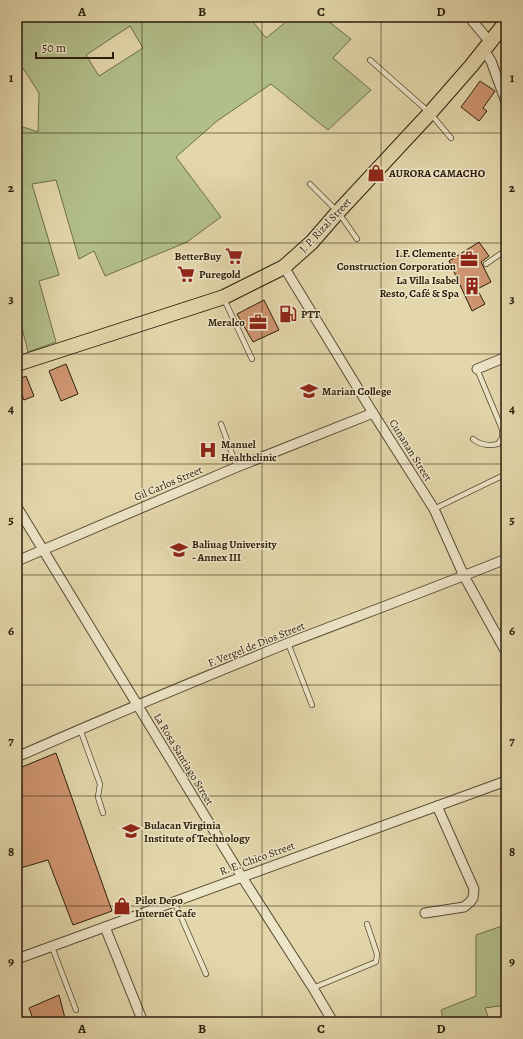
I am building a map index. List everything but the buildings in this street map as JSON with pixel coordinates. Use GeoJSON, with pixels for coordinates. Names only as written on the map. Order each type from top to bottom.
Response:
{"type":"FeatureCollection","features":[{"type":"Feature","properties":{"kind":"main road","name":"J. P. Rizal Street"},"geometry":{"type":"LineString","coordinates":[[17,364],[224,297],[284,267],[312,242],[430,113],[472,65],[504,22]]}},
{"type":"Feature","properties":{"kind":"street"},"geometry":{"type":"LineString","coordinates":[[469,17],[487,46],[491,62],[505,98]]}},
{"type":"Feature","properties":{"kind":"street","name":"Cunanan Street"},"geometry":{"type":"LineString","coordinates":[[284,267],[373,413],[434,509],[464,576],[506,652]]}},
{"type":"Feature","properties":{"kind":"street"},"geometry":{"type":"LineString","coordinates":[[477,369],[506,357]]}},
{"type":"Feature","properties":{"kind":"street","name":"Gil Carlos Street"},"geometry":{"type":"LineString","coordinates":[[17,561],[237,467],[373,413]]}},
{"type":"Feature","properties":{"kind":"street","name":"La Rosa Santiago Street"},"geometry":{"type":"LineString","coordinates":[[17,507],[137,706],[333,1022]]}},
{"type":"Feature","properties":{"kind":"street","name":"F. Vergel de Dios Street"},"geometry":{"type":"LineString","coordinates":[[17,757],[80,729],[288,644],[506,559]]}},
{"type":"Feature","properties":{"kind":"street","name":"R. E. Chico Street"},"geometry":{"type":"LineString","coordinates":[[17,959],[506,781]]}},
{"type":"Feature","properties":{"kind":"street"},"geometry":{"type":"LineString","coordinates":[[425,913],[464,907],[473,898],[474,889],[437,806]]}},
{"type":"Feature","properties":{"kind":"street"},"geometry":{"type":"LineString","coordinates":[[105,927],[143,1022]]}},
{"type":"Feature","properties":{"kind":"lane"},"geometry":{"type":"LineString","coordinates":[[370,60],[430,113],[451,138]]}},
{"type":"Feature","properties":{"kind":"lane"},"geometry":{"type":"LineString","coordinates":[[310,184],[338,212],[357,239]]}},
{"type":"Feature","properties":{"kind":"lane"},"geometry":{"type":"LineString","coordinates":[[486,264],[506,250]]}},
{"type":"Feature","properties":{"kind":"lane"},"geometry":{"type":"LineString","coordinates":[[224,297],[252,359]]}},
{"type":"Feature","properties":{"kind":"lane"},"geometry":{"type":"LineString","coordinates":[[472,439],[478,443],[491,446],[498,444],[502,438],[502,429],[477,369]]}},
{"type":"Feature","properties":{"kind":"lane"},"geometry":{"type":"LineString","coordinates":[[221,424],[237,467]]}},
{"type":"Feature","properties":{"kind":"lane"},"geometry":{"type":"LineString","coordinates":[[434,509],[506,474]]}},
{"type":"Feature","properties":{"kind":"lane"},"geometry":{"type":"LineString","coordinates":[[288,644],[312,705]]}},
{"type":"Feature","properties":{"kind":"lane"},"geometry":{"type":"LineString","coordinates":[[80,729],[100,784],[98,797],[103,813]]}},
{"type":"Feature","properties":{"kind":"lane"},"geometry":{"type":"LineString","coordinates":[[174,901],[206,974]]}},
{"type":"Feature","properties":{"kind":"lane"},"geometry":{"type":"LineString","coordinates":[[313,988],[376,962],[377,954],[367,924]]}},
{"type":"Feature","properties":{"kind":"lane"},"geometry":{"type":"LineString","coordinates":[[52,947],[76,1010]]}},
{"type":"Feature","properties":{"kind":"green space"},"geometry":{"type":"Polygon","coordinates":[[[17,17],[249,17],[266,38],[292,17],[323,17],[351,39],[333,58],[371,90],[328,130],[271,84],[217,121],[176,157],[221,217],[187,242],[105,276],[94,251],[79,259],[56,180],[32,184],[59,275],[39,281],[56,342],[28,352],[17,308],[17,125],[38,132],[39,93],[17,59],[17,17]],[[130,26],[86,55],[99,76],[143,48],[130,26]]]}},
{"type":"Feature","properties":{"kind":"green space"},"geometry":{"type":"Polygon","coordinates":[[[505,925],[506,1005],[485,1008],[490,1022],[444,1022],[441,1010],[476,996],[476,935],[505,925]]]}},
{"type":"Feature","properties":{"kind":"place","name":"AURORA CAMACHO"},"geometry":{"type":"Point","coordinates":[376,173]}},
{"type":"Feature","properties":{"kind":"place","name":"BetterBuy"},"geometry":{"type":"Point","coordinates":[234,256]}},
{"type":"Feature","properties":{"kind":"place","name":"I.F. Clemente Construction Corporation"},"geometry":{"type":"Point","coordinates":[469,259]}},
{"type":"Feature","properties":{"kind":"place","name":"Puregold"},"geometry":{"type":"Point","coordinates":[186,274]}},
{"type":"Feature","properties":{"kind":"place","name":"La Villa Isabel Resto, Café & Spa"},"geometry":{"type":"Point","coordinates":[472,286]}},
{"type":"Feature","properties":{"kind":"place","name":"PTT"},"geometry":{"type":"Point","coordinates":[288,314]}},
{"type":"Feature","properties":{"kind":"place","name":"Meralco"},"geometry":{"type":"Point","coordinates":[258,322]}},
{"type":"Feature","properties":{"kind":"place","name":"Marian College"},"geometry":{"type":"Point","coordinates":[309,391]}},
{"type":"Feature","properties":{"kind":"place","name":"Manuel Healthclinic"},"geometry":{"type":"Point","coordinates":[208,450]}},
{"type":"Feature","properties":{"kind":"place","name":"Baliuag University - Annex III"},"geometry":{"type":"Point","coordinates":[179,550]}},
{"type":"Feature","properties":{"kind":"place","name":"Bulacan Virginia Institute of Technology"},"geometry":{"type":"Point","coordinates":[131,831]}},
{"type":"Feature","properties":{"kind":"place","name":"Pilot Depo Internet Cafe"},"geometry":{"type":"Point","coordinates":[122,906]}}]}
